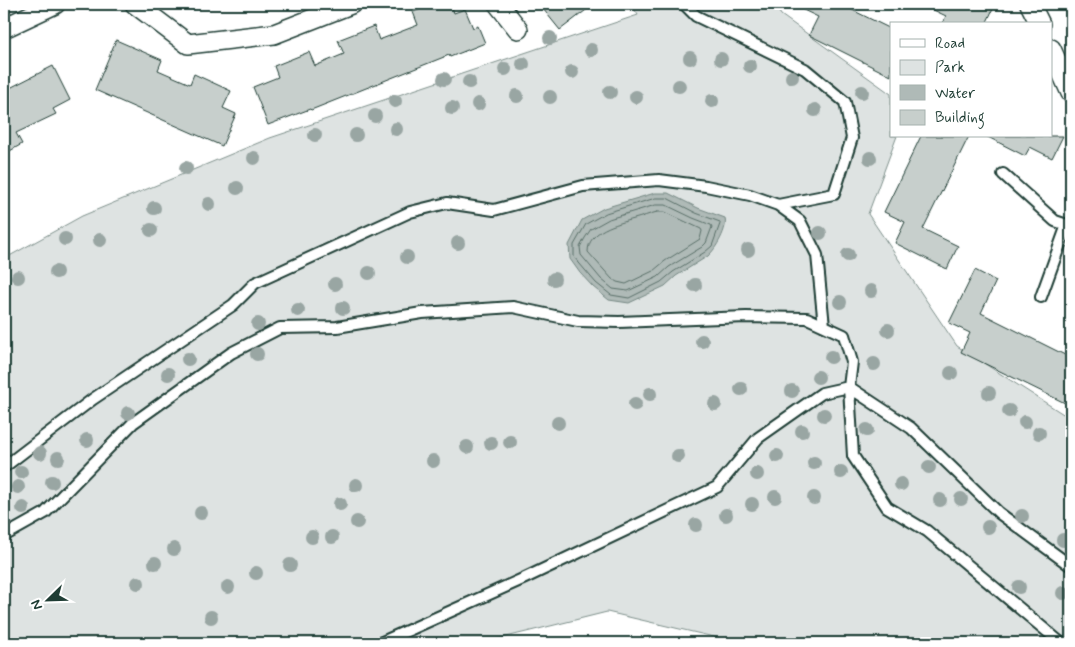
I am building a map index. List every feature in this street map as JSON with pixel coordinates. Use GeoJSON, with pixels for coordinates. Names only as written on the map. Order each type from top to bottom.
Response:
{"type":"FeatureCollection","features":[{"type":"Feature","properties":{"kind":"street"},"geometry":{"type":"LineString","coordinates":[[4,28],[55,4]]}},
{"type":"Feature","properties":{"kind":"street"},"geometry":{"type":"LineString","coordinates":[[135,4],[188,44],[274,34],[351,4]]}},
{"type":"Feature","properties":{"kind":"street"},"geometry":{"type":"LineString","coordinates":[[498,4],[518,29]]}},
{"type":"Feature","properties":{"kind":"street"},"geometry":{"type":"LineString","coordinates":[[1030,4],[1039,22]]}},
{"type":"Feature","properties":{"kind":"street"},"geometry":{"type":"LineString","coordinates":[[1052,50],[1065,65],[1071,93]]}},
{"type":"Feature","properties":{"kind":"lane"},"geometry":{"type":"LineString","coordinates":[[684,4],[696,16],[806,69],[845,102],[852,138],[834,194],[778,205]]}},
{"type":"Feature","properties":{"kind":"lane"},"geometry":{"type":"LineString","coordinates":[[1003,174],[1055,221],[1069,224],[1041,297]]}},
{"type":"Feature","properties":{"kind":"lane"},"geometry":{"type":"LineString","coordinates":[[4,467],[93,399],[233,304],[255,283],[410,212],[447,203],[494,210],[583,186],[659,180],[706,186],[750,195],[778,205],[800,221],[818,255],[824,326]]}},
{"type":"Feature","properties":{"kind":"lane"},"geometry":{"type":"LineString","coordinates":[[4,536],[45,513],[133,423],[231,353],[280,328],[337,327],[422,313],[513,307],[578,322],[746,317],[807,318],[844,335],[852,362],[849,387],[853,456],[887,508],[927,531],[1061,643]]}},
{"type":"Feature","properties":{"kind":"lane"},"geometry":{"type":"LineString","coordinates":[[380,643],[525,578],[716,487],[758,438],[822,393],[849,387],[911,428],[999,512],[1071,566]]}},
{"type":"Feature","properties":{"kind":"green space"},"geometry":{"type":"Polygon","coordinates":[[[631,4],[774,4],[781,15],[890,93],[890,138],[896,138],[868,214],[957,346],[1071,419],[1071,643],[724,643],[714,637],[607,612],[482,643],[4,643],[4,259],[82,216],[270,138],[638,15],[631,4]]]}},
{"type":"Feature","properties":{"kind":"water"},"geometry":{"type":"Polygon","coordinates":[[[655,193],[668,193],[698,208],[725,218],[723,233],[718,244],[708,256],[676,276],[665,286],[629,303],[609,300],[580,273],[570,259],[569,245],[582,220],[604,208],[655,193]]]}},
{"type":"Feature","properties":{"kind":"building"},"geometry":{"type":"Polygon","coordinates":[[[435,4],[451,4],[454,13],[465,9],[473,28],[478,26],[485,43],[450,57],[449,55],[311,110],[268,125],[253,87],[278,77],[274,66],[309,52],[315,66],[344,54],[338,40],[374,26],[379,40],[418,25],[413,12],[435,4]]]}},
{"type":"Feature","properties":{"kind":"building"},"geometry":{"type":"Polygon","coordinates":[[[539,4],[594,4],[560,30],[539,4]]]}},
{"type":"Feature","properties":{"kind":"building"},"geometry":{"type":"Polygon","coordinates":[[[791,4],[840,4],[890,29],[890,76],[809,35],[818,17],[791,4]]]}},
{"type":"Feature","properties":{"kind":"building"},"geometry":{"type":"Polygon","coordinates":[[[921,4],[982,4],[993,9],[987,22],[943,22],[946,16],[921,4]]]}},
{"type":"Feature","properties":{"kind":"building"},"geometry":{"type":"Polygon","coordinates":[[[116,40],[162,60],[158,70],[190,84],[194,74],[231,91],[223,108],[236,114],[222,146],[95,90],[116,40]]]}},
{"type":"Feature","properties":{"kind":"building"},"geometry":{"type":"Polygon","coordinates":[[[53,66],[70,100],[53,109],[56,114],[16,133],[22,144],[8,152],[4,144],[4,91],[53,66]]]}},
{"type":"Feature","properties":{"kind":"building"},"geometry":{"type":"Polygon","coordinates":[[[1052,136],[1063,136],[1052,158],[1030,147],[1025,156],[990,138],[1052,138],[1052,136]]]}},
{"type":"Feature","properties":{"kind":"building"},"geometry":{"type":"Polygon","coordinates":[[[920,138],[968,138],[923,229],[958,246],[947,269],[895,243],[905,222],[884,212],[920,138]]]}},
{"type":"Feature","properties":{"kind":"building"},"geometry":{"type":"Polygon","coordinates":[[[975,270],[996,281],[981,313],[1071,358],[1071,395],[1067,404],[961,352],[970,333],[949,323],[975,270]]]}}]}
